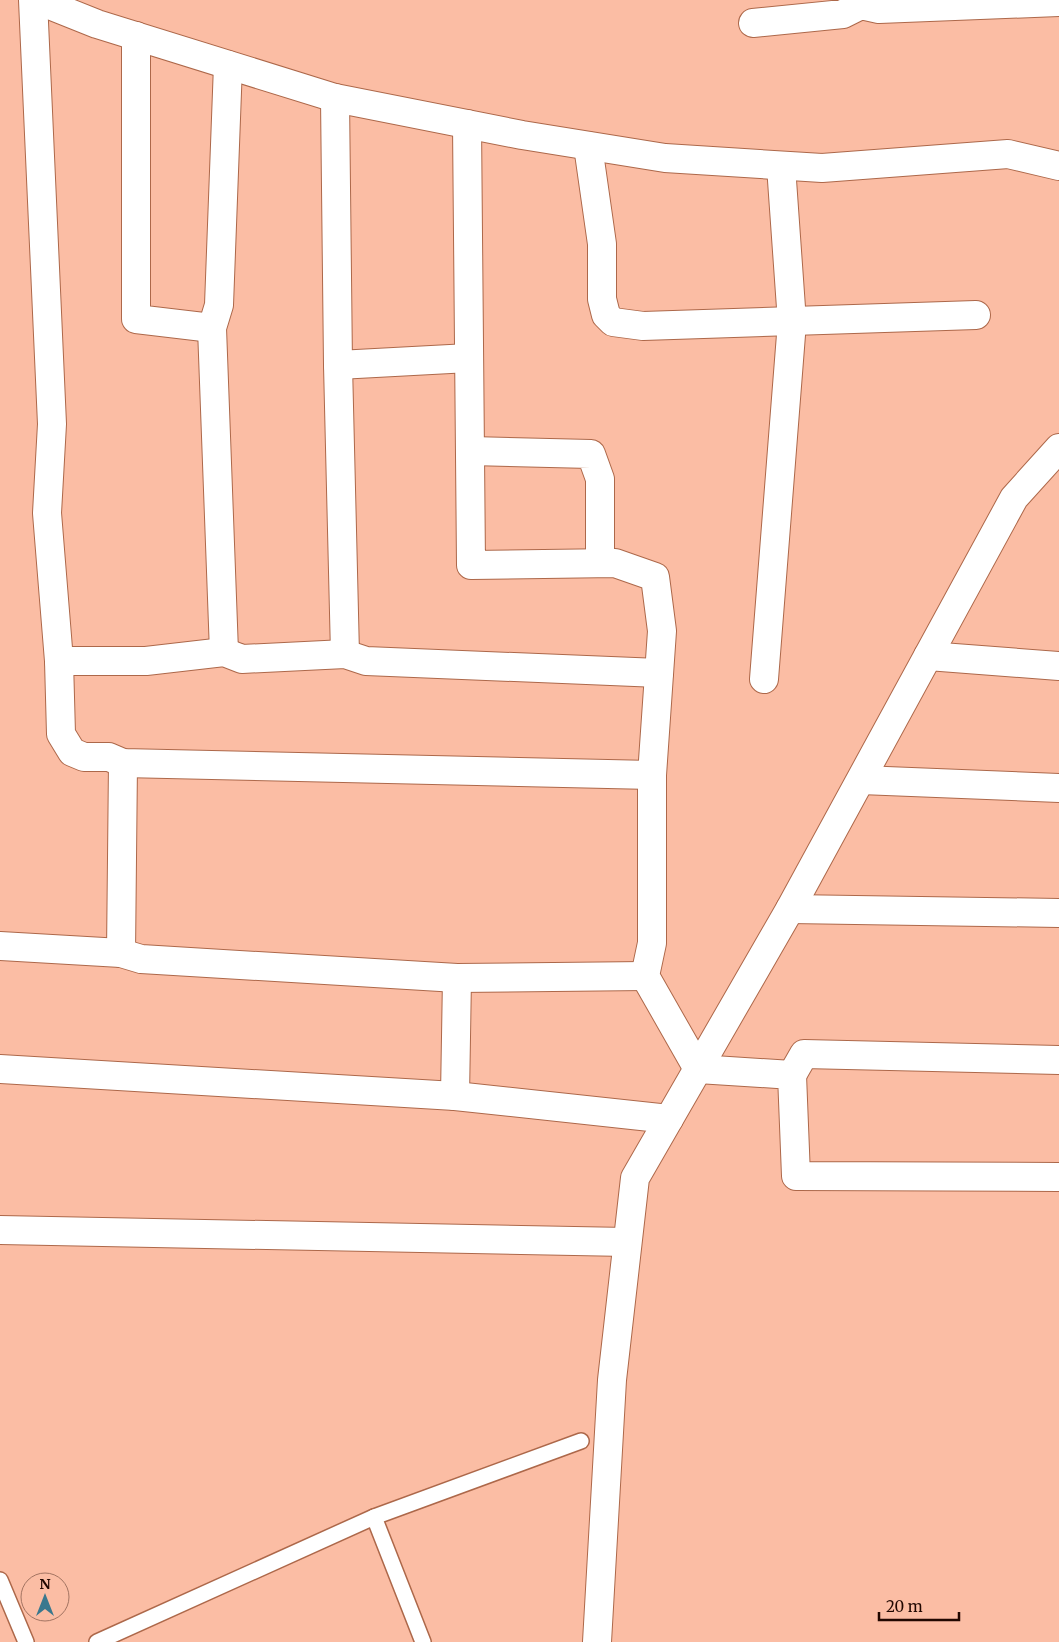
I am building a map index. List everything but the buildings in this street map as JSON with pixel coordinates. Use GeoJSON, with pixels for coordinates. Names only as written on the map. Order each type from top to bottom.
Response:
{"type":"FeatureCollection","features":[{"type":"Feature","properties":{"kind":"street"},"geometry":{"type":"LineString","coordinates":[[652,775],[123,763],[109,757],[84,757],[68,748],[61,734],[59,661],[47,513],[52,424],[35,0],[97,24],[336,98],[588,146],[664,158],[822,168],[1008,154],[1059,166]]}},
{"type":"Feature","properties":{"kind":"street"},"geometry":{"type":"LineString","coordinates":[[753,23],[843,14],[861,2],[879,9],[1059,2]]}},
{"type":"Feature","properties":{"kind":"street"},"geometry":{"type":"LineString","coordinates":[[136,36],[136,319],[212,328]]}},
{"type":"Feature","properties":{"kind":"street"},"geometry":{"type":"LineString","coordinates":[[224,652],[212,328],[219,305],[228,65]]}},
{"type":"Feature","properties":{"kind":"street"},"geometry":{"type":"LineString","coordinates":[[336,98],[338,365],[345,654]]}},
{"type":"Feature","properties":{"kind":"street"},"geometry":{"type":"LineString","coordinates":[[467,124],[471,565],[615,563],[655,577],[662,632],[652,775],[652,943],[645,976],[698,1069]]}},
{"type":"Feature","properties":{"kind":"street"},"geometry":{"type":"LineString","coordinates":[[588,146],[602,244],[602,299],[606,315],[613,322],[643,326],[976,315]]}},
{"type":"Feature","properties":{"kind":"street"},"geometry":{"type":"LineString","coordinates":[[764,679],[792,322],[781,166]]}},
{"type":"Feature","properties":{"kind":"street"},"geometry":{"type":"LineString","coordinates":[[338,365],[469,358]]}},
{"type":"Feature","properties":{"kind":"street"},"geometry":{"type":"LineString","coordinates":[[597,1642],[612,1380],[635,1178],[790,909],[1014,498],[1059,448]]}},
{"type":"Feature","properties":{"kind":"street"},"geometry":{"type":"LineString","coordinates":[[471,452],[591,454],[600,479],[600,563]]}},
{"type":"Feature","properties":{"kind":"street"},"geometry":{"type":"LineString","coordinates":[[59,661],[146,661],[224,652],[242,659],[345,654],[366,661],[659,672]]}},
{"type":"Feature","properties":{"kind":"street"},"geometry":{"type":"LineString","coordinates":[[928,656],[1059,666]]}},
{"type":"Feature","properties":{"kind":"street"},"geometry":{"type":"LineString","coordinates":[[121,953],[123,763]]}},
{"type":"Feature","properties":{"kind":"street"},"geometry":{"type":"LineString","coordinates":[[861,780],[1059,788]]}},
{"type":"Feature","properties":{"kind":"street"},"geometry":{"type":"LineString","coordinates":[[790,909],[1059,913]]}},
{"type":"Feature","properties":{"kind":"street"},"geometry":{"type":"LineString","coordinates":[[0,946],[121,953],[141,959],[457,978],[645,976]]}},
{"type":"Feature","properties":{"kind":"street"},"geometry":{"type":"LineString","coordinates":[[455,1096],[457,978]]}},
{"type":"Feature","properties":{"kind":"street"},"geometry":{"type":"LineString","coordinates":[[1059,1060],[804,1054],[792,1075],[796,1176],[1059,1177]]}},
{"type":"Feature","properties":{"kind":"street"},"geometry":{"type":"LineString","coordinates":[[0,1069],[455,1096],[669,1119]]}},
{"type":"Feature","properties":{"kind":"street"},"geometry":{"type":"LineString","coordinates":[[698,1069],[792,1075]]}},
{"type":"Feature","properties":{"kind":"street"},"geometry":{"type":"LineString","coordinates":[[0,1230],[627,1242]]}},
{"type":"Feature","properties":{"kind":"lane"},"geometry":{"type":"LineString","coordinates":[[96,1642],[374,1518],[581,1441]]}},
{"type":"Feature","properties":{"kind":"lane"},"geometry":{"type":"LineString","coordinates":[[374,1518],[424,1642]]}},
{"type":"Feature","properties":{"kind":"lane"},"geometry":{"type":"LineString","coordinates":[[0,1580],[26,1642]]}}]}
